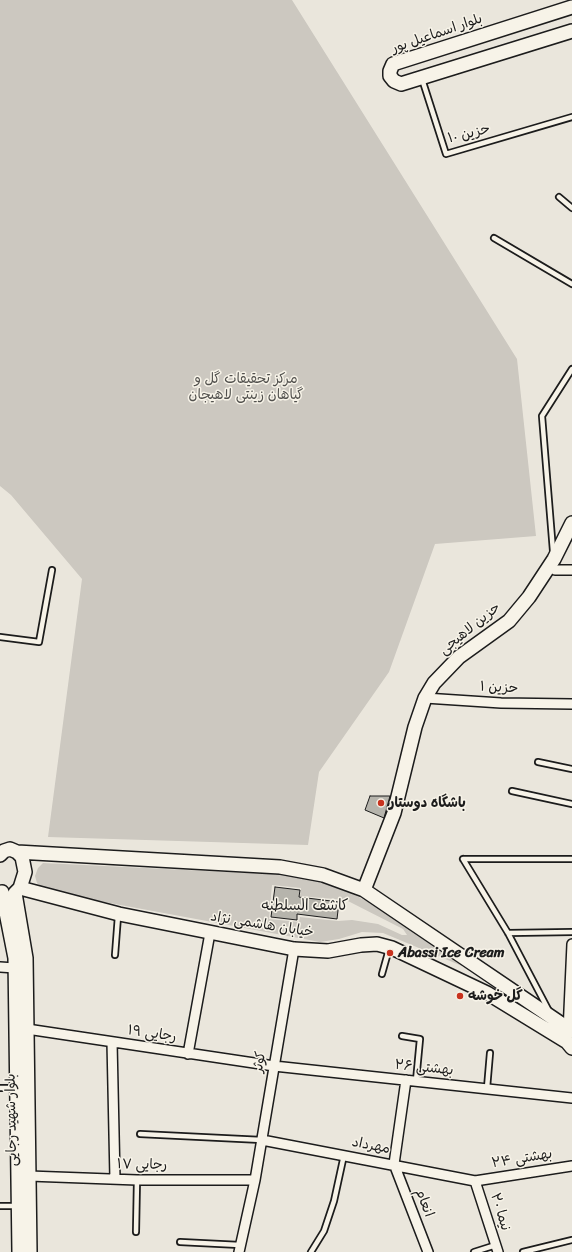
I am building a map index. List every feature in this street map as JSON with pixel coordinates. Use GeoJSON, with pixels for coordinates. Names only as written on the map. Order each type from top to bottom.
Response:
{"type":"FeatureCollection","features":[{"type":"Feature","properties":{"kind":"main road","name":"بلوار اسماعیل پور"},"geometry":{"type":"LineString","coordinates":[[572,7],[393,64],[390,71],[394,81],[401,84],[572,31]]}},
{"type":"Feature","properties":{"kind":"main road","name":"حزین لاهیجی"},"geometry":{"type":"LineString","coordinates":[[364,890],[394,812],[425,698],[458,664],[514,626],[538,599],[555,564],[572,523]]}},
{"type":"Feature","properties":{"kind":"main road","name":"حزین لاهیجی"},"geometry":{"type":"LineString","coordinates":[[555,564],[572,538]]}},
{"type":"Feature","properties":{"kind":"main road"},"geometry":{"type":"LineString","coordinates":[[1,851],[10,849],[17,852],[280,867],[323,875],[364,890],[553,1018],[570,1037]]}},
{"type":"Feature","properties":{"kind":"main road"},"geometry":{"type":"LineString","coordinates":[[17,852],[22,857],[25,872],[18,890]]}},
{"type":"Feature","properties":{"kind":"main road","name":"خیابان هاشمی نژاد"},"geometry":{"type":"LineString","coordinates":[[1,891],[8,894],[18,890],[119,914],[294,949],[328,951],[361,944],[377,944],[389,948],[487,993],[570,1037]]}},
{"type":"Feature","properties":{"kind":"main road","name":"بلوار شهید رجایی"},"geometry":{"type":"LineString","coordinates":[[18,890],[15,927],[15,968],[19,1252]]}},
{"type":"Feature","properties":{"kind":"main road","name":"بلوار شهید رجایی"},"geometry":{"type":"LineString","coordinates":[[1,891],[26,958],[30,1252]]}},
{"type":"Feature","properties":{"kind":"street"},"geometry":{"type":"LineString","coordinates":[[555,564],[572,570]]}},
{"type":"Feature","properties":{"kind":"street","name":"حزین ۱"},"geometry":{"type":"LineString","coordinates":[[425,698],[572,704]]}},
{"type":"Feature","properties":{"kind":"street"},"geometry":{"type":"LineString","coordinates":[[188,1054],[210,933]]}},
{"type":"Feature","properties":{"kind":"street"},"geometry":{"type":"LineString","coordinates":[[570,1037],[572,944]]}},
{"type":"Feature","properties":{"kind":"street","name":"کوثر"},"geometry":{"type":"LineString","coordinates":[[240,1248],[255,1180],[294,949]]}},
{"type":"Feature","properties":{"kind":"street"},"geometry":{"type":"LineString","coordinates":[[0,968],[15,968]]}},
{"type":"Feature","properties":{"kind":"street","name":"رجایی ۱۹"},"geometry":{"type":"LineString","coordinates":[[27,1028],[188,1054],[274,1066]]}},
{"type":"Feature","properties":{"kind":"street"},"geometry":{"type":"LineString","coordinates":[[112,1042],[115,1179]]}},
{"type":"Feature","properties":{"kind":"street","name":"بهشتی ۲۶"},"geometry":{"type":"LineString","coordinates":[[274,1066],[572,1098]]}},
{"type":"Feature","properties":{"kind":"street"},"geometry":{"type":"LineString","coordinates":[[394,1164],[406,1080]]}},
{"type":"Feature","properties":{"kind":"street","name":"مهرداد"},"geometry":{"type":"LineString","coordinates":[[262,1140],[475,1180]]}},
{"type":"Feature","properties":{"kind":"street","name":"انعام"},"geometry":{"type":"LineString","coordinates":[[394,1164],[428,1252]]}},
{"type":"Feature","properties":{"kind":"street","name":"بهشتی ۲۴"},"geometry":{"type":"LineString","coordinates":[[475,1180],[572,1166]]}},
{"type":"Feature","properties":{"kind":"street","name":"رجایی ۱۷"},"geometry":{"type":"LineString","coordinates":[[29,1176],[136,1180],[255,1180]]}},
{"type":"Feature","properties":{"kind":"street","name":"نیما ۲۰"},"geometry":{"type":"LineString","coordinates":[[475,1180],[497,1248]]}},
{"type":"Feature","properties":{"kind":"lane","name":"حزین ۱۰"},"geometry":{"type":"LineString","coordinates":[[422,78],[446,154],[572,117]]}},
{"type":"Feature","properties":{"kind":"lane"},"geometry":{"type":"LineString","coordinates":[[559,198],[572,208]]}},
{"type":"Feature","properties":{"kind":"lane"},"geometry":{"type":"LineString","coordinates":[[494,238],[572,284]]}},
{"type":"Feature","properties":{"kind":"lane"},"geometry":{"type":"LineString","coordinates":[[555,564],[542,416],[572,369]]}},
{"type":"Feature","properties":{"kind":"lane"},"geometry":{"type":"LineString","coordinates":[[0,637],[39,642],[52,570]]}},
{"type":"Feature","properties":{"kind":"lane"},"geometry":{"type":"LineString","coordinates":[[538,762],[572,769]]}},
{"type":"Feature","properties":{"kind":"lane"},"geometry":{"type":"LineString","coordinates":[[512,791],[572,804]]}},
{"type":"Feature","properties":{"kind":"lane"},"geometry":{"type":"LineString","coordinates":[[553,1018],[508,933],[463,859],[572,859]]}},
{"type":"Feature","properties":{"kind":"lane"},"geometry":{"type":"LineString","coordinates":[[115,955],[119,914]]}},
{"type":"Feature","properties":{"kind":"lane"},"geometry":{"type":"LineString","coordinates":[[508,933],[572,932]]}},
{"type":"Feature","properties":{"kind":"lane"},"geometry":{"type":"LineString","coordinates":[[382,974],[389,948]]}},
{"type":"Feature","properties":{"kind":"lane"},"geometry":{"type":"LineString","coordinates":[[402,1036],[420,1039],[416,1081]]}},
{"type":"Feature","properties":{"kind":"lane"},"geometry":{"type":"LineString","coordinates":[[487,1088],[490,1053]]}},
{"type":"Feature","properties":{"kind":"lane"},"geometry":{"type":"LineString","coordinates":[[0,1088],[17,1088]]}},
{"type":"Feature","properties":{"kind":"lane"},"geometry":{"type":"LineString","coordinates":[[140,1134],[262,1140]]}},
{"type":"Feature","properties":{"kind":"lane"},"geometry":{"type":"LineString","coordinates":[[311,1252],[324,1231],[334,1201],[344,1155]]}},
{"type":"Feature","properties":{"kind":"lane"},"geometry":{"type":"LineString","coordinates":[[136,1180],[136,1232]]}},
{"type":"Feature","properties":{"kind":"lane"},"geometry":{"type":"LineString","coordinates":[[0,1206],[18,1206]]}},
{"type":"Feature","properties":{"kind":"lane"},"geometry":{"type":"LineString","coordinates":[[523,1252],[572,1240]]}},
{"type":"Feature","properties":{"kind":"lane"},"geometry":{"type":"LineString","coordinates":[[180,1242],[240,1248]]}},
{"type":"Feature","properties":{"kind":"lane"},"geometry":{"type":"LineString","coordinates":[[474,1252],[497,1248]]}},
{"type":"Feature","properties":{"kind":"green space","name":"مرکز تحقیقات گل و گیاهان زینتی لاهیجان"},"geometry":{"type":"Polygon","coordinates":[[[0,0],[292,0],[517,359],[536,536],[435,544],[389,672],[319,772],[308,845],[48,837],[82,579],[11,495],[0,486],[0,0]]]}},
{"type":"Feature","properties":{"kind":"green space"},"geometry":{"type":"Polygon","coordinates":[[[43,863],[288,875],[316,879],[349,892],[378,907],[462,966],[383,933],[362,932],[339,939],[320,942],[45,891],[37,883],[35,876],[38,868],[43,863]],[[272,885],[269,919],[299,922],[300,917],[338,921],[352,920],[378,924],[402,935],[407,935],[403,929],[346,900],[300,896],[301,888],[272,885]]]}},
{"type":"Feature","properties":{"kind":"building","name":"باشگاه دوستار"},"geometry":{"type":"Polygon","coordinates":[[[370,796],[390,796],[384,818],[365,810],[370,796]]]}},
{"type":"Feature","properties":{"kind":"building"},"geometry":{"type":"Polygon","coordinates":[[[275,887],[300,890],[299,897],[339,902],[337,919],[297,914],[297,920],[271,917],[275,887]]]}},
{"type":"Feature","properties":{"kind":"place","name":"باشگاه دوستار"},"geometry":{"type":"Point","coordinates":[381,803]}},
{"type":"Feature","properties":{"kind":"place","name":"Abassi Ice Cream"},"geometry":{"type":"Point","coordinates":[390,953]}},
{"type":"Feature","properties":{"kind":"place","name":"گل خوشه"},"geometry":{"type":"Point","coordinates":[460,996]}},
{"type":"Feature","properties":{"kind":"district","name":"کاشف السلطنه"},"geometry":{"type":"Point","coordinates":[305,906]}}]}
